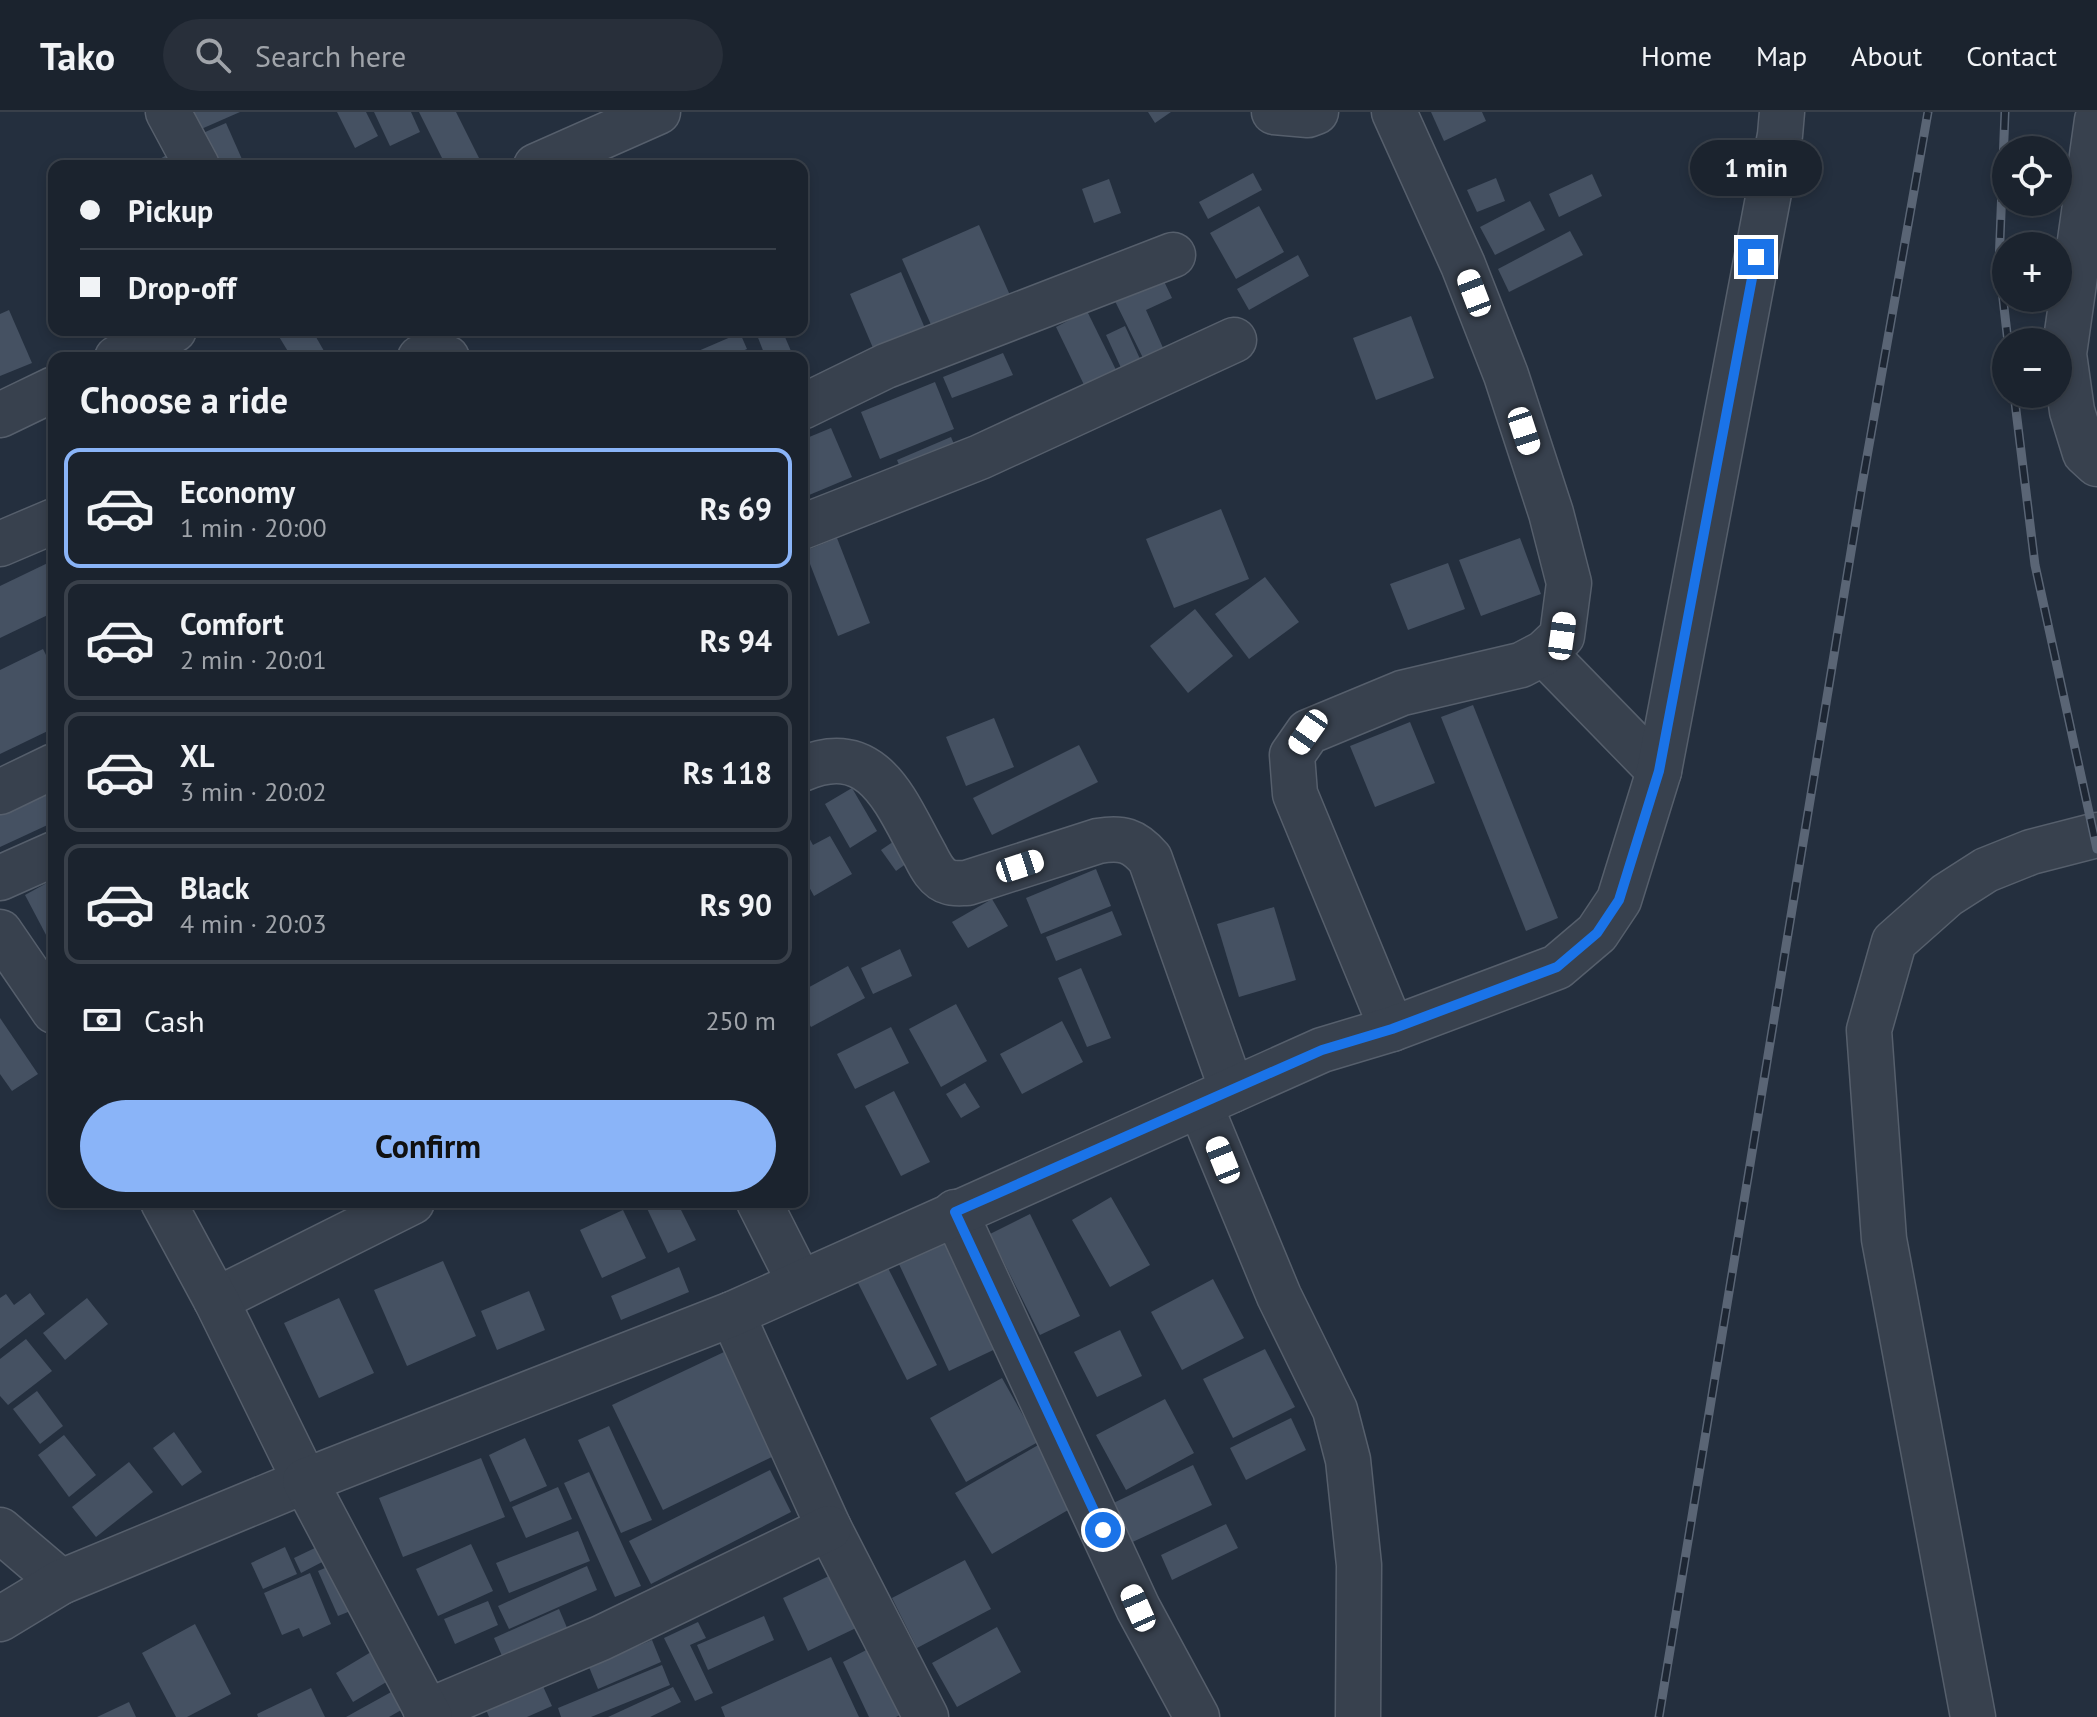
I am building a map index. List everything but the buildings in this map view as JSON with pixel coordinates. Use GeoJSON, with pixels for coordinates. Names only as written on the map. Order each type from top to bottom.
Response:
{"type":"FeatureCollection","features":[{"type":"Feature","properties":{"kind":"street"},"geometry":{"type":"LineString","coordinates":[[168,112],[194,160]]}},
{"type":"Feature","properties":{"kind":"street"},"geometry":{"type":"LineString","coordinates":[[550,160],[658,112]]}},
{"type":"Feature","properties":{"kind":"street"},"geometry":{"type":"LineString","coordinates":[[1274,112],[1308,115],[1316,112]]}},
{"type":"Feature","properties":{"kind":"street"},"geometry":{"type":"LineString","coordinates":[[1392,1029],[1295,794],[1292,755],[1308,732],[1402,693],[1521,665],[1544,653],[1562,636],[1569,583],[1551,513],[1506,375],[1469,279],[1394,112]]}},
{"type":"Feature","properties":{"kind":"street"},"geometry":{"type":"LineString","coordinates":[[0,1619],[61,1582],[305,1481],[732,1314],[1322,1050],[1392,1029],[1557,967],[1597,933],[1619,900],[1659,771],[1782,112]]}},
{"type":"Feature","properties":{"kind":"street"},"geometry":{"type":"LineString","coordinates":[[2097,120],[2064,354],[2072,411],[2085,453],[2097,464]]}},
{"type":"Feature","properties":{"kind":"street"},"geometry":{"type":"LineString","coordinates":[[808,404],[886,366],[1173,255]]}},
{"type":"Feature","properties":{"kind":"street"},"geometry":{"type":"LineString","coordinates":[[129,352],[162,336]]}},
{"type":"Feature","properties":{"kind":"street"},"geometry":{"type":"LineString","coordinates":[[808,525],[980,457],[1234,340]]}},
{"type":"Feature","properties":{"kind":"street"},"geometry":{"type":"LineString","coordinates":[[0,415],[48,392]]}},
{"type":"Feature","properties":{"kind":"street"},"geometry":{"type":"LineString","coordinates":[[0,544],[48,524]]}},
{"type":"Feature","properties":{"kind":"street"},"geometry":{"type":"LineString","coordinates":[[1544,653],[1659,771]]}},
{"type":"Feature","properties":{"kind":"street"},"geometry":{"type":"LineString","coordinates":[[808,767],[831,761],[854,763],[872,771],[886,787],[933,870],[947,882],[967,883],[1098,841],[1117,838],[1132,841],[1150,859],[1216,1098],[1279,1296],[1335,1410],[1348,1460],[1359,1565],[1358,1717]]}},
{"type":"Feature","properties":{"kind":"street"},"geometry":{"type":"LineString","coordinates":[[0,792],[48,769]]}},
{"type":"Feature","properties":{"kind":"street"},"geometry":{"type":"LineString","coordinates":[[1973,1717],[1884,1239],[1869,1030],[1894,942],[1947,895],[1986,870],[2031,852],[2097,835]]}},
{"type":"Feature","properties":{"kind":"street"},"geometry":{"type":"LineString","coordinates":[[0,878],[48,857]]}},
{"type":"Feature","properties":{"kind":"street"},"geometry":{"type":"LineString","coordinates":[[0,932],[48,996]]}},
{"type":"Feature","properties":{"kind":"street"},"geometry":{"type":"LineString","coordinates":[[166,1208],[428,1714],[601,1638],[829,1528]]}},
{"type":"Feature","properties":{"kind":"street"},"geometry":{"type":"LineString","coordinates":[[216,1300],[400,1208]]}},
{"type":"Feature","properties":{"kind":"street"},"geometry":{"type":"LineString","coordinates":[[762,1208],[800,1283]]}},
{"type":"Feature","properties":{"kind":"street"},"geometry":{"type":"LineString","coordinates":[[955,1212],[1138,1608],[1197,1717]]}},
{"type":"Feature","properties":{"kind":"street"},"geometry":{"type":"LineString","coordinates":[[732,1314],[829,1528],[926,1717]]}},
{"type":"Feature","properties":{"kind":"street"},"geometry":{"type":"LineString","coordinates":[[0,1530],[61,1582]]}},
{"type":"Feature","properties":{"kind":"railway"},"geometry":{"type":"LineString","coordinates":[[1659,1717],[1862,485],[1928,112]]}},
{"type":"Feature","properties":{"kind":"railway"},"geometry":{"type":"LineString","coordinates":[[2005,112],[1999,264],[2006,328]]}},
{"type":"Feature","properties":{"kind":"railway"},"geometry":{"type":"LineString","coordinates":[[2016,408],[2035,565],[2097,849]]}},
{"type":"Feature","properties":{"kind":"route"},"geometry":{"type":"LineString","coordinates":[[1103,1530],[955,1212],[1322,1050],[1392,1029],[1557,967],[1597,933],[1619,900],[1659,771],[1756,257]]}}]}
